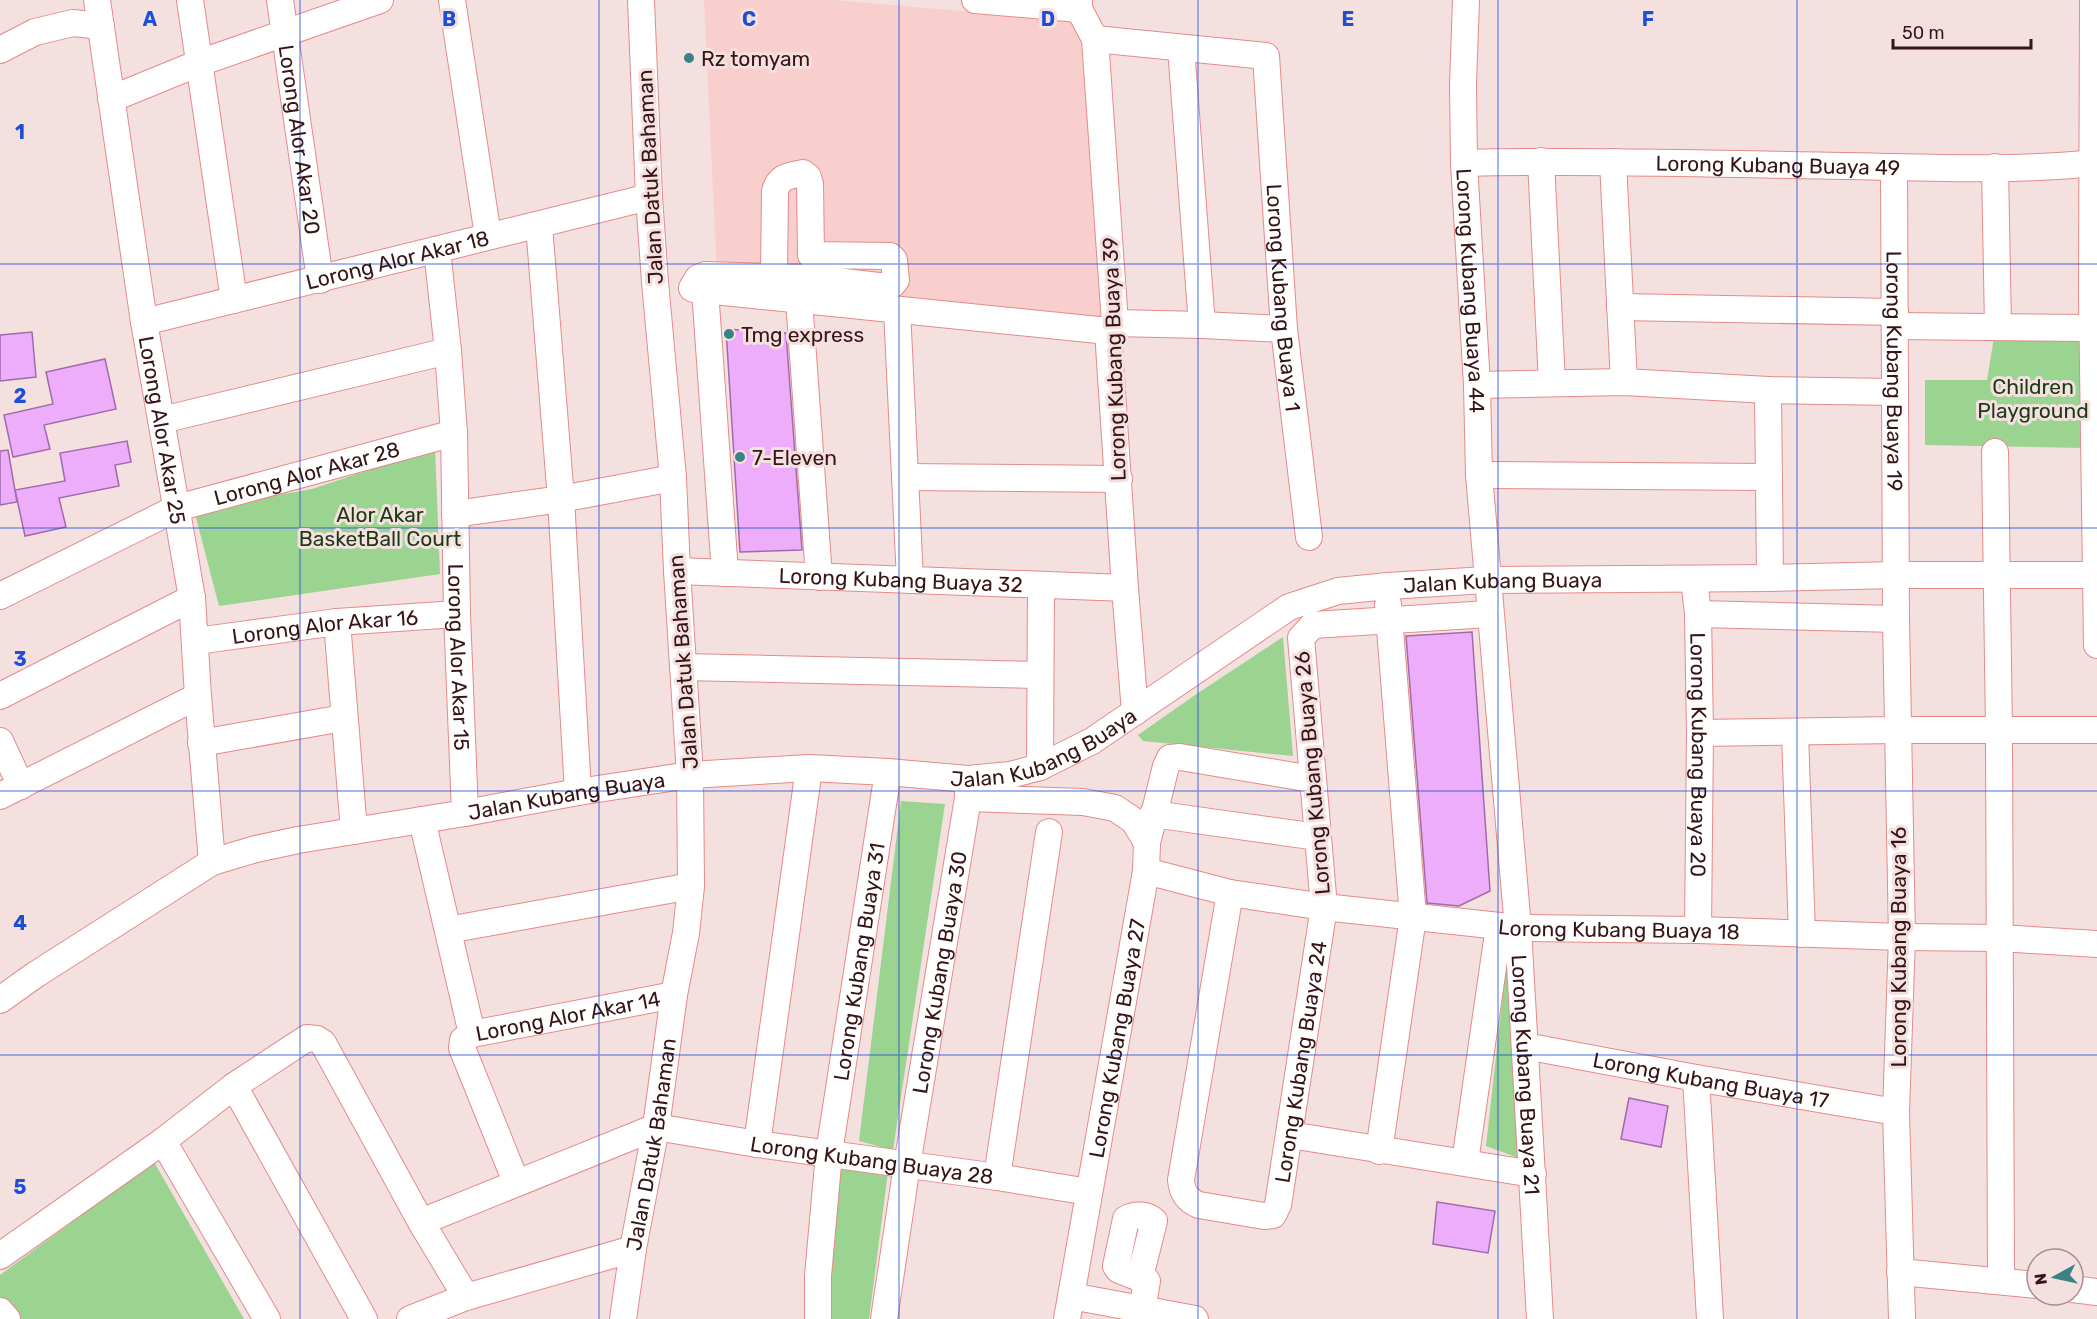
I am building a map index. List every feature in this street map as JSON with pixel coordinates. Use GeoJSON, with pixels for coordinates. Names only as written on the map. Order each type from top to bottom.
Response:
{"type":"FeatureCollection","features":[{"type":"Feature","properties":{"kind":"street","name":"Lorong Alor Akar 25"},"geometry":{"type":"LineString","coordinates":[[97,0],[144,322],[192,598],[201,743],[212,862]]}},
{"type":"Feature","properties":{"kind":"street"},"geometry":{"type":"LineString","coordinates":[[190,0],[234,300]]}},
{"type":"Feature","properties":{"kind":"street","name":"Lorong Alor Akar 20"},"geometry":{"type":"LineString","coordinates":[[280,0],[320,280]]}},
{"type":"Feature","properties":{"kind":"street"},"geometry":{"type":"LineString","coordinates":[[452,0],[488,236]]}},
{"type":"Feature","properties":{"kind":"street","name":"Jalan Datuk Bahaman"},"geometry":{"type":"LineString","coordinates":[[623,1319],[633,1249],[656,1127],[674,994],[686,933],[691,886],[690,776],[673,478],[649,197],[641,0]]}},
{"type":"Feature","properties":{"kind":"street"},"geometry":{"type":"LineString","coordinates":[[986,0],[1079,5]]}},
{"type":"Feature","properties":{"kind":"street","name":"Lorong Kubang Buaya 44"},"geometry":{"type":"LineString","coordinates":[[1466,0],[1463,85],[1464,163],[1486,580]]}},
{"type":"Feature","properties":{"kind":"street"},"geometry":{"type":"LineString","coordinates":[[111,99],[199,63],[374,1]]}},
{"type":"Feature","properties":{"kind":"street","name":"Lorong Kubang Buaya 39"},"geometry":{"type":"LineString","coordinates":[[1079,5],[1095,39],[1125,588],[1135,712]]}},
{"type":"Feature","properties":{"kind":"street"},"geometry":{"type":"LineString","coordinates":[[2094,14],[2092,328],[2095,380],[2097,645]]}},
{"type":"Feature","properties":{"kind":"street"},"geometry":{"type":"LineString","coordinates":[[0,50],[35,33],[73,23],[101,26]]}},
{"type":"Feature","properties":{"kind":"street"},"geometry":{"type":"LineString","coordinates":[[1095,39],[1181,48],[1202,325]]}},
{"type":"Feature","properties":{"kind":"street","name":"Lorong Kubang Buaya 1"},"geometry":{"type":"LineString","coordinates":[[1181,48],[1266,56],[1284,329],[1309,537]]}},
{"type":"Feature","properties":{"kind":"street"},"geometry":{"type":"LineString","coordinates":[[1540,161],[1552,383]]}},
{"type":"Feature","properties":{"kind":"street","name":"Lorong Kubang Buaya 49"},"geometry":{"type":"LineString","coordinates":[[1464,163],[1540,161],[1894,167],[2094,164]]}},
{"type":"Feature","properties":{"kind":"street"},"geometry":{"type":"LineString","coordinates":[[1613,162],[1624,382]]}},
{"type":"Feature","properties":{"kind":"street","name":"Lorong Kubang Buaya 19"},"geometry":{"type":"LineString","coordinates":[[1894,167],[1896,575]]}},
{"type":"Feature","properties":{"kind":"street"},"geometry":{"type":"LineString","coordinates":[[1995,167],[1998,327]]}},
{"type":"Feature","properties":{"kind":"street"},"geometry":{"type":"LineString","coordinates":[[725,573],[698,278],[705,275],[774,275],[811,266],[810,184],[804,173],[784,176],[777,183],[774,275]]}},
{"type":"Feature","properties":{"kind":"street","name":"Lorong Alor Akar 18"},"geometry":{"type":"LineString","coordinates":[[144,322],[649,197]]}},
{"type":"Feature","properties":{"kind":"street"},"geometry":{"type":"LineString","coordinates":[[538,225],[561,499],[578,792]]}},
{"type":"Feature","properties":{"kind":"street","name":"Lorong Alor Akar 15"},"geometry":{"type":"LineString","coordinates":[[437,250],[454,433],[457,614],[465,813]]}},
{"type":"Feature","properties":{"kind":"street"},"geometry":{"type":"LineString","coordinates":[[655,282],[698,289],[897,310],[1112,327],[1202,325],[1284,329]]}},
{"type":"Feature","properties":{"kind":"street"},"geometry":{"type":"LineString","coordinates":[[798,300],[819,577]]}},
{"type":"Feature","properties":{"kind":"street"},"geometry":{"type":"LineString","coordinates":[[1620,307],[1895,319],[1998,327],[2092,328]]}},
{"type":"Feature","properties":{"kind":"street"},"geometry":{"type":"LineString","coordinates":[[897,310],[910,580]]}},
{"type":"Feature","properties":{"kind":"street"},"geometry":{"type":"LineString","coordinates":[[162,420],[448,351]]}},
{"type":"Feature","properties":{"kind":"street"},"geometry":{"type":"LineString","coordinates":[[1477,386],[1624,382],[1768,390],[1895,392]]}},
{"type":"Feature","properties":{"kind":"street"},"geometry":{"type":"LineString","coordinates":[[1768,390],[1770,578]]}},
{"type":"Feature","properties":{"kind":"street","name":"Lorong Alor Akar 28"},"geometry":{"type":"LineString","coordinates":[[0,596],[177,508],[454,433]]}},
{"type":"Feature","properties":{"kind":"street"},"geometry":{"type":"LineString","coordinates":[[1995,452],[1999,731],[2001,1281]]}},
{"type":"Feature","properties":{"kind":"street"},"geometry":{"type":"LineString","coordinates":[[1479,475],[1768,477]]}},
{"type":"Feature","properties":{"kind":"street"},"geometry":{"type":"LineString","coordinates":[[905,477],[1119,479]]}},
{"type":"Feature","properties":{"kind":"street"},"geometry":{"type":"LineString","coordinates":[[455,514],[561,499],[673,478]]}},
{"type":"Feature","properties":{"kind":"street","name":"Lorong Kubang Buaya 32"},"geometry":{"type":"LineString","coordinates":[[677,572],[1125,588]]}},
{"type":"Feature","properties":{"kind":"street","name":"Lorong Kubang Buaya 16"},"geometry":{"type":"LineString","coordinates":[[1896,575],[1902,937],[1896,1112],[1902,1319]]}},
{"type":"Feature","properties":{"kind":"street","name":"Jalan Kubang Buaya"},"geometry":{"type":"LineString","coordinates":[[0,1000],[35,975],[212,862],[256,849],[578,792],[690,776],[809,768],[888,772],[968,789],[1040,767],[1092,741],[1289,607],[1338,591],[1486,580],[2096,575]]}},
{"type":"Feature","properties":{"kind":"street","name":"Lorong Kubang Buaya 20"},"geometry":{"type":"LineString","coordinates":[[1694,579],[1698,614],[1700,733],[1698,930]]}},
{"type":"Feature","properties":{"kind":"street","name":"Lorong Kubang Buaya 21"},"geometry":{"type":"LineString","coordinates":[[1486,580],[1509,927],[1525,1046],[1540,1319]]}},
{"type":"Feature","properties":{"kind":"street"},"geometry":{"type":"LineString","coordinates":[[1040,767],[1041,585]]}},
{"type":"Feature","properties":{"kind":"street"},"geometry":{"type":"LineString","coordinates":[[1379,1151],[1413,917],[1388,586]]}},
{"type":"Feature","properties":{"kind":"street"},"geometry":{"type":"LineString","coordinates":[[0,696],[192,598]]}},
{"type":"Feature","properties":{"kind":"street","name":"Lorong Alor Akar 16"},"geometry":{"type":"LineString","coordinates":[[196,641],[337,622],[457,614]]}},
{"type":"Feature","properties":{"kind":"street"},"geometry":{"type":"LineString","coordinates":[[1389,620],[1489,614]]}},
{"type":"Feature","properties":{"kind":"street"},"geometry":{"type":"LineString","coordinates":[[1698,614],[1896,619]]}},
{"type":"Feature","properties":{"kind":"street","name":"Lorong Kubang Buaya 26"},"geometry":{"type":"LineString","coordinates":[[1324,907],[1301,638],[1313,625],[1389,620]]}},
{"type":"Feature","properties":{"kind":"street"},"geometry":{"type":"LineString","coordinates":[[337,622],[354,831]]}},
{"type":"Feature","properties":{"kind":"street"},"geometry":{"type":"LineString","coordinates":[[683,667],[1039,675]]}},
{"type":"Feature","properties":{"kind":"street"},"geometry":{"type":"LineString","coordinates":[[0,741],[10,791],[198,696]]}},
{"type":"Feature","properties":{"kind":"street"},"geometry":{"type":"LineString","coordinates":[[201,743],[344,718]]}},
{"type":"Feature","properties":{"kind":"street"},"geometry":{"type":"LineString","coordinates":[[1700,733],[2097,730]]}},
{"type":"Feature","properties":{"kind":"street"},"geometry":{"type":"LineString","coordinates":[[1795,733],[1802,934]]}},
{"type":"Feature","properties":{"kind":"street","name":"Lorong Kubang Buaya 27"},"geometry":{"type":"LineString","coordinates":[[1069,1308],[1146,871],[1147,843],[1166,766],[1170,758],[1180,757],[1312,779]]}},
{"type":"Feature","properties":{"kind":"street"},"geometry":{"type":"LineString","coordinates":[[757,1144],[809,768]]}},
{"type":"Feature","properties":{"kind":"street","name":"Lorong Kubang Buaya 31"},"geometry":{"type":"LineString","coordinates":[[818,1319],[818,1275],[829,1153],[888,772]]}},
{"type":"Feature","properties":{"kind":"street"},"geometry":{"type":"LineString","coordinates":[[968,789],[1083,802],[1115,808],[1134,821],[1147,843]]}},
{"type":"Feature","properties":{"kind":"street","name":"Lorong Kubang Buaya 30"},"geometry":{"type":"LineString","coordinates":[[884,1319],[968,789]]}},
{"type":"Feature","properties":{"kind":"street"},"geometry":{"type":"LineString","coordinates":[[1153,814],[1318,837]]}},
{"type":"Feature","properties":{"kind":"street"},"geometry":{"type":"LineString","coordinates":[[422,820],[448,930],[467,1037],[462,1048],[516,1182]]}},
{"type":"Feature","properties":{"kind":"street"},"geometry":{"type":"LineString","coordinates":[[997,1177],[1049,832]]}},
{"type":"Feature","properties":{"kind":"street","name":"Lorong Kubang Buaya 18"},"geometry":{"type":"LineString","coordinates":[[1146,871],[1230,893],[1324,907],[1509,927],[2000,938],[2097,944]]}},
{"type":"Feature","properties":{"kind":"street"},"geometry":{"type":"LineString","coordinates":[[448,930],[691,886]]}},
{"type":"Feature","properties":{"kind":"street","name":"Lorong Kubang Buaya 24"},"geometry":{"type":"LineString","coordinates":[[1230,893],[1181,1189],[1191,1202],[1199,1205],[1264,1216],[1273,1215],[1278,1205],[1324,907]]}},
{"type":"Feature","properties":{"kind":"street"},"geometry":{"type":"LineString","coordinates":[[1465,1162],[1509,927]]}},
{"type":"Feature","properties":{"kind":"street","name":"Lorong Alor Akar 14"},"geometry":{"type":"LineString","coordinates":[[467,1037],[674,994]]}},
{"type":"Feature","properties":{"kind":"street"},"geometry":{"type":"LineString","coordinates":[[0,1256],[164,1141],[234,1086],[307,1038],[317,1039],[323,1043],[421,1222],[466,1297]]}},
{"type":"Feature","properties":{"kind":"street","name":"Lorong Kubang Buaya 17"},"geometry":{"type":"LineString","coordinates":[[1525,1046],[1896,1112]]}},
{"type":"Feature","properties":{"kind":"street"},"geometry":{"type":"LineString","coordinates":[[1696,1078],[1710,1319]]}},
{"type":"Feature","properties":{"kind":"street"},"geometry":{"type":"LineString","coordinates":[[234,1086],[364,1319]]}},
{"type":"Feature","properties":{"kind":"street"},"geometry":{"type":"LineString","coordinates":[[421,1222],[656,1127]]}},
{"type":"Feature","properties":{"kind":"street","name":"Lorong Kubang Buaya 28"},"geometry":{"type":"LineString","coordinates":[[656,1127],[757,1144],[1089,1192]]}},
{"type":"Feature","properties":{"kind":"street"},"geometry":{"type":"LineString","coordinates":[[1290,1135],[1533,1174]]}},
{"type":"Feature","properties":{"kind":"street"},"geometry":{"type":"LineString","coordinates":[[164,1141],[267,1319]]}},
{"type":"Feature","properties":{"kind":"street"},"geometry":{"type":"LineString","coordinates":[[410,1319],[466,1297],[633,1249]]}},
{"type":"Feature","properties":{"kind":"street"},"geometry":{"type":"LineString","coordinates":[[1900,1272],[2025,1284]]}},
{"type":"Feature","properties":{"kind":"street"},"geometry":{"type":"LineString","coordinates":[[1140,1277],[1146,1279],[1148,1284],[1142,1309]]}},
{"type":"Feature","properties":{"kind":"street"},"geometry":{"type":"LineString","coordinates":[[1069,1308],[1142,1309],[1187,1318]]}},
{"type":"Feature","properties":{"kind":"street"},"geometry":{"type":"LineString","coordinates":[[0,1311],[7,1319]]}},
{"type":"Feature","properties":{"kind":"shaded area"},"geometry":{"type":"Polygon","coordinates":[[[704,0],[832,0],[1079,21],[1109,326],[717,278],[704,0]]]}},
{"type":"Feature","properties":{"kind":"green space","name":"Children Playground"},"geometry":{"type":"Polygon","coordinates":[[[1994,337],[2082,338],[2083,448],[1925,445],[1925,380],[1987,380],[1994,337]]]}},
{"type":"Feature","properties":{"kind":"green space","name":"Alor Akar BasketBall Court"},"geometry":{"type":"Polygon","coordinates":[[[435,448],[440,574],[219,606],[194,510],[312,489],[435,448]]]}},
{"type":"Feature","properties":{"kind":"green space"},"geometry":{"type":"Polygon","coordinates":[[[1283,637],[1293,756],[1143,741],[1138,735],[1195,695],[1283,637]]]}},
{"type":"Feature","properties":{"kind":"green space"},"geometry":{"type":"Polygon","coordinates":[[[901,801],[945,804],[893,1150],[859,1141],[901,801]]]}},
{"type":"Feature","properties":{"kind":"green space"},"geometry":{"type":"Polygon","coordinates":[[[1508,949],[1521,1159],[1486,1146],[1508,949]]]}},
{"type":"Feature","properties":{"kind":"green space"},"geometry":{"type":"Polygon","coordinates":[[[154,1162],[244,1319],[14,1319],[0,1304],[0,1275],[154,1162]]]}},
{"type":"Feature","properties":{"kind":"green space"},"geometry":{"type":"Polygon","coordinates":[[[832,1168],[888,1172],[869,1319],[831,1319],[832,1168]]]}},
{"type":"Feature","properties":{"kind":"building"},"geometry":{"type":"Polygon","coordinates":[[[726,329],[786,333],[802,550],[740,552],[726,329]]]}},
{"type":"Feature","properties":{"kind":"building"},"geometry":{"type":"Polygon","coordinates":[[[32,332],[36,377],[0,381],[0,335],[32,332]]]}},
{"type":"Feature","properties":{"kind":"building"},"geometry":{"type":"Polygon","coordinates":[[[105,359],[116,409],[44,425],[50,449],[13,457],[4,415],[53,404],[46,372],[105,359]]]}},
{"type":"Feature","properties":{"kind":"building"},"geometry":{"type":"Polygon","coordinates":[[[127,441],[131,462],[115,465],[119,486],[59,498],[66,527],[25,536],[15,490],[65,481],[60,453],[127,441]]]}},
{"type":"Feature","properties":{"kind":"building"},"geometry":{"type":"Polygon","coordinates":[[[8,450],[17,502],[0,505],[0,451],[8,450]]]}},
{"type":"Feature","properties":{"kind":"building"},"geometry":{"type":"Polygon","coordinates":[[[1472,632],[1490,891],[1459,906],[1427,903],[1406,636],[1472,632]]]}},
{"type":"Feature","properties":{"kind":"building"},"geometry":{"type":"Polygon","coordinates":[[[1629,1098],[1668,1106],[1661,1147],[1621,1139],[1629,1098]]]}},
{"type":"Feature","properties":{"kind":"building"},"geometry":{"type":"Polygon","coordinates":[[[1437,1202],[1495,1211],[1488,1253],[1433,1244],[1437,1202]]]}},
{"type":"Feature","properties":{"kind":"place","name":"Rz tomyam"},"geometry":{"type":"Point","coordinates":[689,58]}},
{"type":"Feature","properties":{"kind":"place","name":"Tmg express"},"geometry":{"type":"Point","coordinates":[729,334]}},
{"type":"Feature","properties":{"kind":"place","name":"7-Eleven"},"geometry":{"type":"Point","coordinates":[740,457]}}]}
